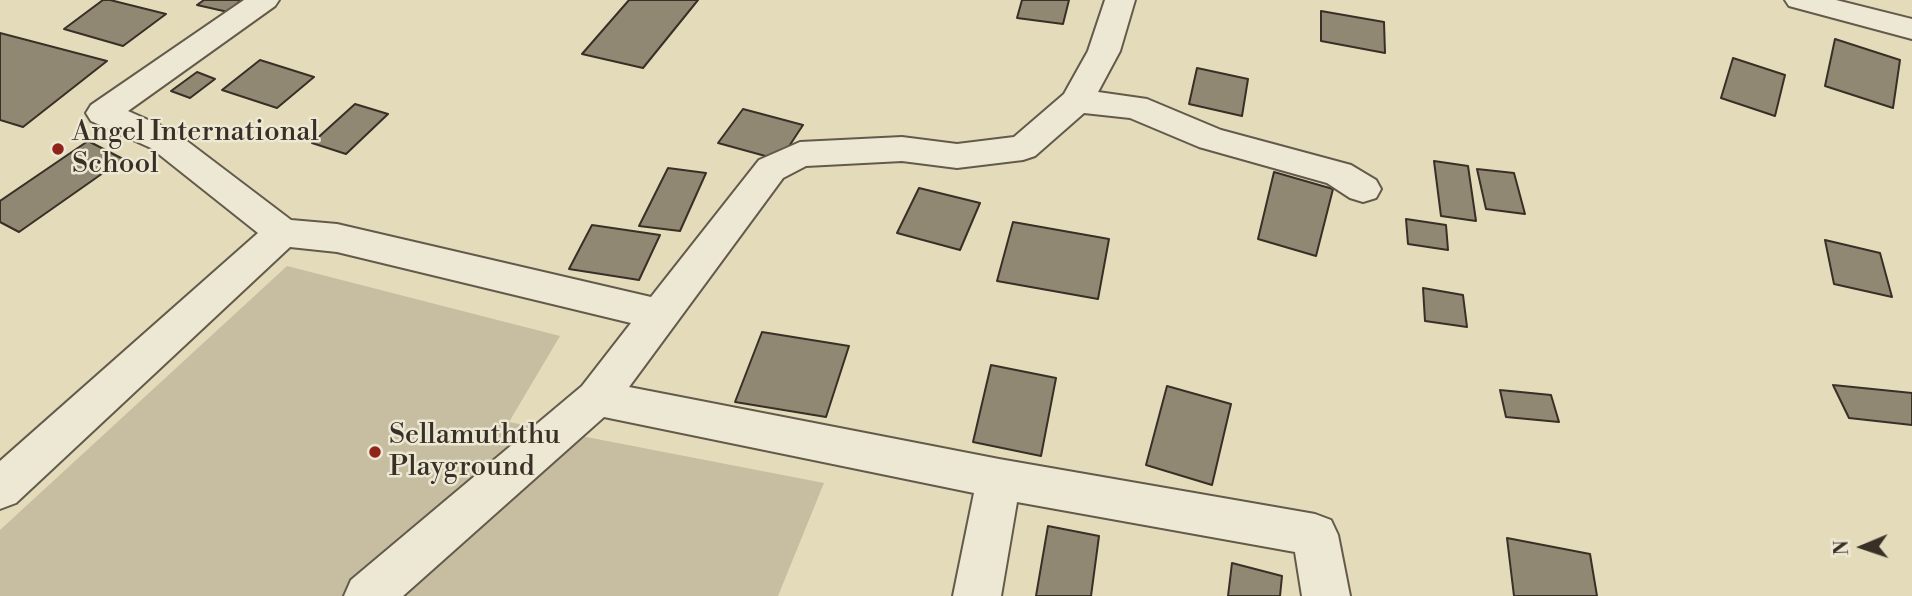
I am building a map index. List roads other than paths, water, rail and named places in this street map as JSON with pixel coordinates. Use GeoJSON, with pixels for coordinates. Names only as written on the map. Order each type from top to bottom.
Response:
{"type":"FeatureCollection","features":[{"type":"Feature","properties":{"kind":"street"},"geometry":{"type":"LineString","coordinates":[[264,0],[103,113],[163,139],[282,233],[337,238],[660,315]]}},
{"type":"Feature","properties":{"kind":"street"},"geometry":{"type":"LineString","coordinates":[[368,596],[597,398],[771,169],[800,154],[902,149],[957,156],[1023,148],[1077,101],[1104,51],[1120,0]]}},
{"type":"Feature","properties":{"kind":"street"},"geometry":{"type":"LineString","coordinates":[[1800,0],[1912,29]]}},
{"type":"Feature","properties":{"kind":"street"},"geometry":{"type":"LineString","coordinates":[[1077,101],[1135,107],[1211,139],[1339,174],[1363,189]]}},
{"type":"Feature","properties":{"kind":"street"},"geometry":{"type":"LineString","coordinates":[[0,489],[282,233]]}},
{"type":"Feature","properties":{"kind":"street"},"geometry":{"type":"LineString","coordinates":[[597,398],[999,479],[1315,535],[1326,596]]}},
{"type":"Feature","properties":{"kind":"street"},"geometry":{"type":"LineString","coordinates":[[977,596],[999,479]]}},
{"type":"Feature","properties":{"kind":"place","name":"Angel International School"},"geometry":{"type":"Point","coordinates":[58,149]}},
{"type":"Feature","properties":{"kind":"place","name":"Sellamuththu Playground"},"geometry":{"type":"Point","coordinates":[375,452]}}]}
